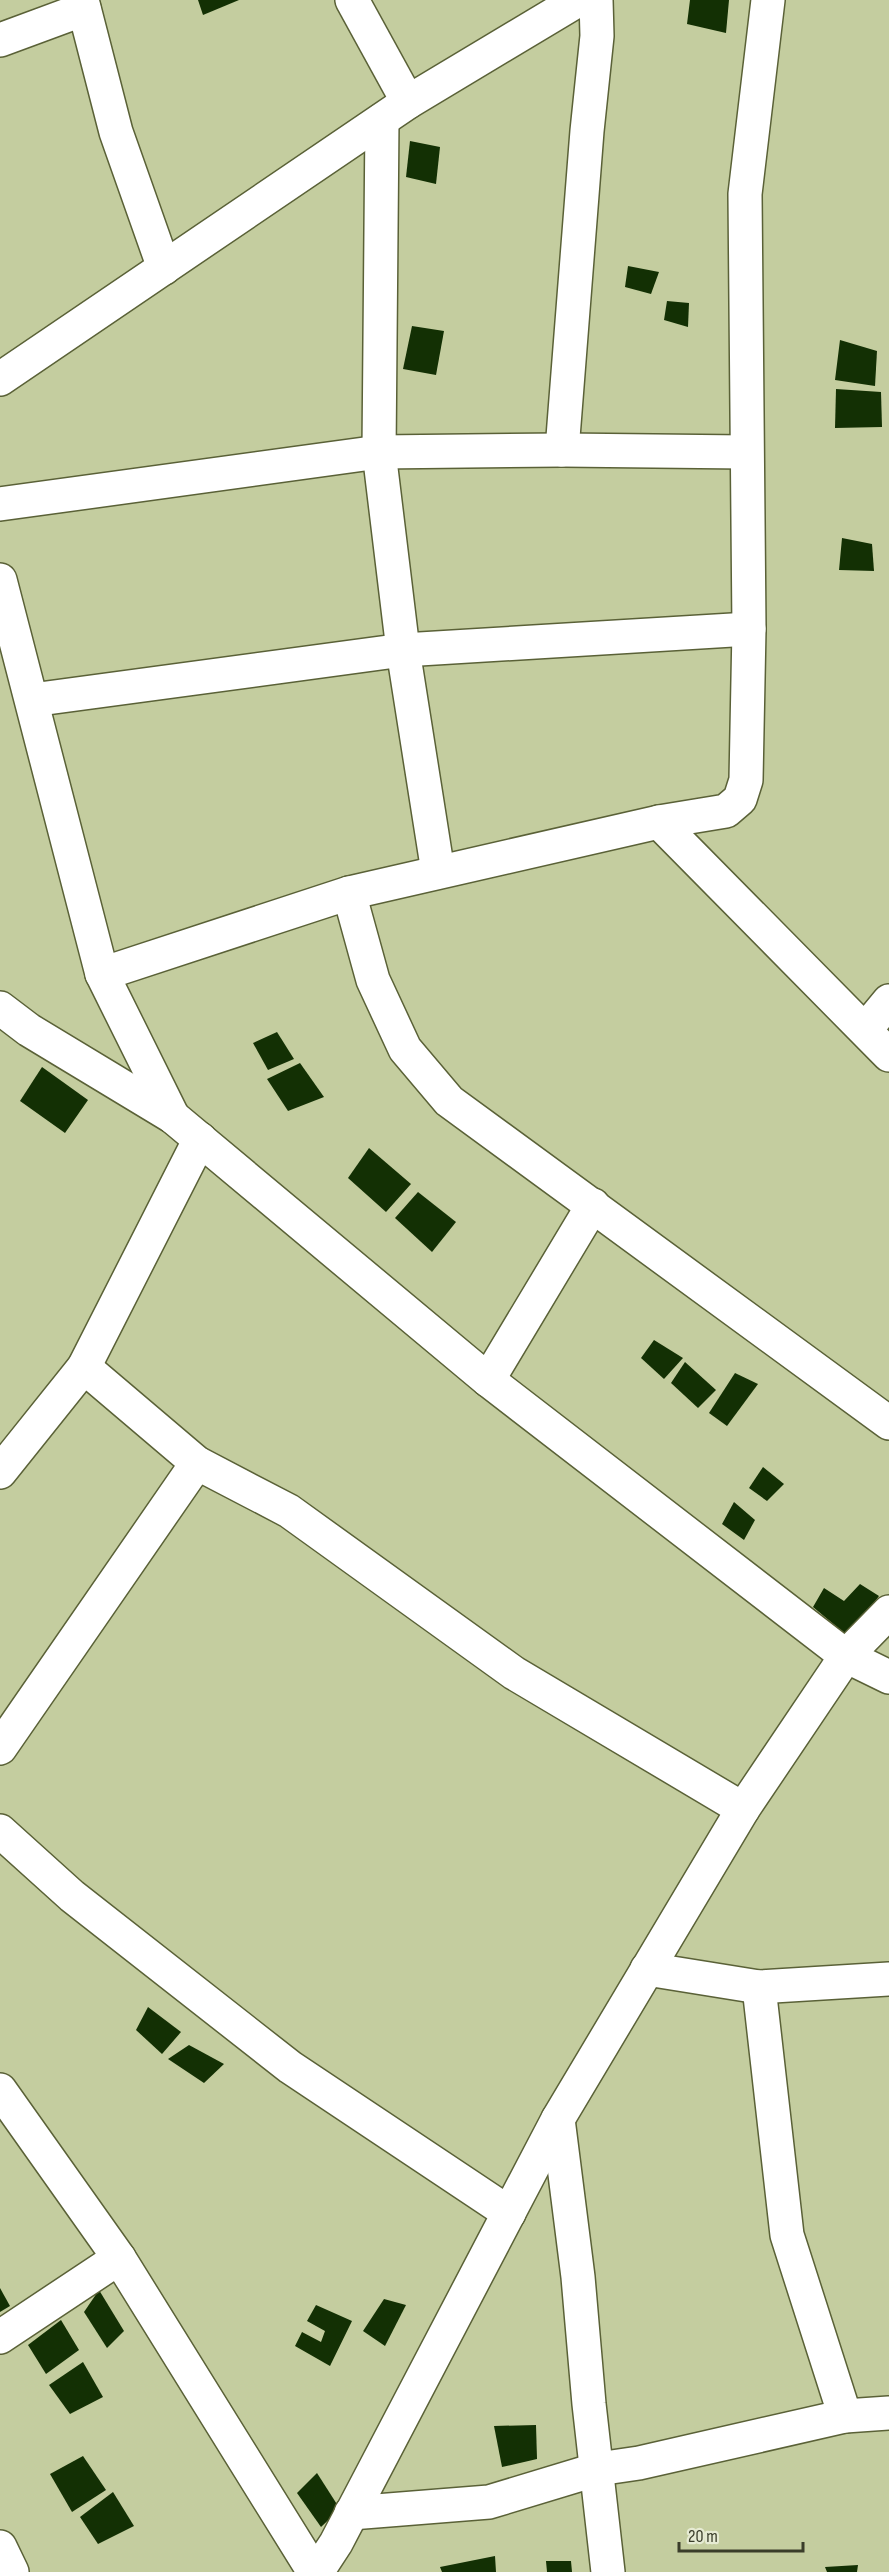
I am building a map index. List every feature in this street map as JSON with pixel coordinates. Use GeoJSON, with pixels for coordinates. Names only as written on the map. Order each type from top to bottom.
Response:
{"type":"FeatureCollection","features":[{"type":"Feature","properties":{"kind":"street"},"geometry":{"type":"LineString","coordinates":[[352,0],[408,102]]}},
{"type":"Feature","properties":{"kind":"street"},"geometry":{"type":"LineString","coordinates":[[0,379],[408,102],[578,0]]}},
{"type":"Feature","properties":{"kind":"street"},"geometry":{"type":"LineString","coordinates":[[562,450],[587,131],[597,36],[596,0]]}},
{"type":"Feature","properties":{"kind":"street"},"geometry":{"type":"LineString","coordinates":[[102,974],[349,892],[659,822],[726,811],[740,799],[746,780],[749,629],[745,194],[768,0]]}},
{"type":"Feature","properties":{"kind":"street"},"geometry":{"type":"LineString","coordinates":[[0,40],[83,4],[116,132],[164,268]]}},
{"type":"Feature","properties":{"kind":"street"},"geometry":{"type":"LineString","coordinates":[[382,120],[379,452],[403,650],[438,872]]}},
{"type":"Feature","properties":{"kind":"street"},"geometry":{"type":"LineString","coordinates":[[0,504],[379,452],[562,450],[746,452]]}},
{"type":"Feature","properties":{"kind":"street"},"geometry":{"type":"LineString","coordinates":[[0,579],[102,974],[173,1118]]}},
{"type":"Feature","properties":{"kind":"street"},"geometry":{"type":"LineString","coordinates":[[32,700],[403,650],[749,629]]}},
{"type":"Feature","properties":{"kind":"street"},"geometry":{"type":"LineString","coordinates":[[659,822],[889,1055]]}},
{"type":"Feature","properties":{"kind":"street"},"geometry":{"type":"LineString","coordinates":[[349,892],[373,980],[405,1049],[449,1101],[889,1423]]}},
{"type":"Feature","properties":{"kind":"street"},"geometry":{"type":"LineString","coordinates":[[866,1030],[889,1000]]}},
{"type":"Feature","properties":{"kind":"street"},"geometry":{"type":"LineString","coordinates":[[0,1009],[29,1030],[173,1118],[489,1380],[846,1656],[889,1677]]}},
{"type":"Feature","properties":{"kind":"street"},"geometry":{"type":"LineString","coordinates":[[0,1472],[84,1367],[200,1139]]}},
{"type":"Feature","properties":{"kind":"street"},"geometry":{"type":"LineString","coordinates":[[489,1380],[593,1205]]}},
{"type":"Feature","properties":{"kind":"street"},"geometry":{"type":"LineString","coordinates":[[84,1367],[197,1463],[289,1511],[514,1673],[743,1809]]}},
{"type":"Feature","properties":{"kind":"street"},"geometry":{"type":"LineString","coordinates":[[0,1748],[197,1463]]}},
{"type":"Feature","properties":{"kind":"street"},"geometry":{"type":"LineString","coordinates":[[0,2090],[119,2258],[315,2572],[351,2512],[558,2119],[647,1969],[743,1809],[846,1656],[889,1612]]}},
{"type":"Feature","properties":{"kind":"street"},"geometry":{"type":"LineString","coordinates":[[0,1831],[72,1896],[290,2067],[508,2213]]}},
{"type":"Feature","properties":{"kind":"street"},"geometry":{"type":"LineString","coordinates":[[647,1969],[759,1987],[889,1979]]}},
{"type":"Feature","properties":{"kind":"street"},"geometry":{"type":"LineString","coordinates":[[759,1987],[787,2235],[845,2416]]}},
{"type":"Feature","properties":{"kind":"street"},"geometry":{"type":"LineString","coordinates":[[558,2119],[577,2266],[589,2404],[608,2572]]}},
{"type":"Feature","properties":{"kind":"street"},"geometry":{"type":"LineString","coordinates":[[0,2337],[119,2258]]}},
{"type":"Feature","properties":{"kind":"street"},"geometry":{"type":"LineString","coordinates":[[351,2512],[489,2502],[598,2469],[639,2463],[845,2416],[889,2413]]}},
{"type":"Feature","properties":{"kind":"street"},"geometry":{"type":"LineString","coordinates":[[0,2547],[12,2572]]}},
{"type":"Feature","properties":{"kind":"building"},"geometry":{"type":"Polygon","coordinates":[[[198,0],[239,0],[203,15],[198,0]]]}},
{"type":"Feature","properties":{"kind":"building"},"geometry":{"type":"Polygon","coordinates":[[[690,0],[729,0],[726,33],[687,24],[690,0]]]}},
{"type":"Feature","properties":{"kind":"building"},"geometry":{"type":"Polygon","coordinates":[[[410,141],[440,147],[436,184],[406,177],[410,141]]]}},
{"type":"Feature","properties":{"kind":"building"},"geometry":{"type":"Polygon","coordinates":[[[628,266],[659,272],[651,294],[625,287],[628,266]]]}},
{"type":"Feature","properties":{"kind":"building"},"geometry":{"type":"Polygon","coordinates":[[[667,301],[689,303],[688,327],[664,320],[667,301]]]}},
{"type":"Feature","properties":{"kind":"building"},"geometry":{"type":"Polygon","coordinates":[[[412,326],[444,331],[436,375],[403,369],[412,326]]]}},
{"type":"Feature","properties":{"kind":"building"},"geometry":{"type":"Polygon","coordinates":[[[840,340],[877,351],[875,386],[835,380],[840,340]]]}},
{"type":"Feature","properties":{"kind":"building"},"geometry":{"type":"Polygon","coordinates":[[[836,389],[881,392],[882,427],[835,428],[836,389]]]}},
{"type":"Feature","properties":{"kind":"building"},"geometry":{"type":"Polygon","coordinates":[[[842,538],[872,544],[874,571],[839,570],[842,538]]]}},
{"type":"Feature","properties":{"kind":"building"},"geometry":{"type":"Polygon","coordinates":[[[277,1032],[294,1059],[268,1070],[253,1043],[277,1032]]]}},
{"type":"Feature","properties":{"kind":"building"},"geometry":{"type":"Polygon","coordinates":[[[300,1063],[324,1097],[288,1111],[267,1079],[300,1063]]]}},
{"type":"Feature","properties":{"kind":"building"},"geometry":{"type":"Polygon","coordinates":[[[42,1067],[88,1100],[65,1133],[20,1101],[42,1067]]]}},
{"type":"Feature","properties":{"kind":"building"},"geometry":{"type":"Polygon","coordinates":[[[369,1148],[411,1184],[386,1212],[348,1178],[369,1148]]]}},
{"type":"Feature","properties":{"kind":"building"},"geometry":{"type":"Polygon","coordinates":[[[418,1192],[456,1222],[432,1252],[395,1218],[418,1192]]]}},
{"type":"Feature","properties":{"kind":"building"},"geometry":{"type":"Polygon","coordinates":[[[654,1340],[683,1358],[664,1379],[641,1358],[654,1340]]]}},
{"type":"Feature","properties":{"kind":"building"},"geometry":{"type":"Polygon","coordinates":[[[685,1362],[716,1390],[698,1408],[671,1383],[685,1362]]]}},
{"type":"Feature","properties":{"kind":"building"},"geometry":{"type":"Polygon","coordinates":[[[735,1373],[758,1384],[727,1426],[709,1413],[735,1373]]]}},
{"type":"Feature","properties":{"kind":"building"},"geometry":{"type":"Polygon","coordinates":[[[763,1467],[784,1484],[767,1501],[749,1488],[763,1467]]]}},
{"type":"Feature","properties":{"kind":"building"},"geometry":{"type":"Polygon","coordinates":[[[734,1502],[755,1520],[744,1540],[722,1524],[734,1502]]]}},
{"type":"Feature","properties":{"kind":"building"},"geometry":{"type":"Polygon","coordinates":[[[860,1584],[879,1596],[849,1637],[813,1607],[824,1588],[844,1601],[860,1584]]]}},
{"type":"Feature","properties":{"kind":"building"},"geometry":{"type":"Polygon","coordinates":[[[148,2007],[181,2032],[162,2054],[136,2030],[148,2007]]]}},
{"type":"Feature","properties":{"kind":"building"},"geometry":{"type":"Polygon","coordinates":[[[189,2045],[224,2064],[204,2083],[168,2059],[189,2045]]]}},
{"type":"Feature","properties":{"kind":"building"},"geometry":{"type":"Polygon","coordinates":[[[0,2288],[10,2306],[0,2312],[0,2288]]]}},
{"type":"Feature","properties":{"kind":"building"},"geometry":{"type":"Polygon","coordinates":[[[99,2290],[124,2331],[107,2348],[84,2312],[99,2290]]]}},
{"type":"Feature","properties":{"kind":"building"},"geometry":{"type":"Polygon","coordinates":[[[384,2299],[406,2305],[385,2346],[363,2331],[384,2299]]]}},
{"type":"Feature","properties":{"kind":"building"},"geometry":{"type":"Polygon","coordinates":[[[316,2305],[352,2321],[330,2366],[295,2346],[302,2332],[321,2342],[325,2331],[307,2321],[316,2305]]]}},
{"type":"Feature","properties":{"kind":"building"},"geometry":{"type":"Polygon","coordinates":[[[61,2320],[79,2350],[46,2374],[28,2345],[61,2320]]]}},
{"type":"Feature","properties":{"kind":"building"},"geometry":{"type":"Polygon","coordinates":[[[83,2362],[103,2397],[70,2414],[49,2385],[83,2362]]]}},
{"type":"Feature","properties":{"kind":"building"},"geometry":{"type":"Polygon","coordinates":[[[536,2425],[537,2459],[502,2467],[494,2426],[536,2425]]]}},
{"type":"Feature","properties":{"kind":"building"},"geometry":{"type":"Polygon","coordinates":[[[83,2456],[106,2490],[72,2512],[50,2474],[83,2456]]]}},
{"type":"Feature","properties":{"kind":"building"},"geometry":{"type":"Polygon","coordinates":[[[317,2473],[340,2509],[321,2527],[297,2493],[317,2473]]]}},
{"type":"Feature","properties":{"kind":"building"},"geometry":{"type":"Polygon","coordinates":[[[113,2492],[134,2526],[98,2544],[80,2517],[113,2492]]]}},
{"type":"Feature","properties":{"kind":"building"},"geometry":{"type":"Polygon","coordinates":[[[495,2556],[496,2572],[442,2572],[440,2567],[495,2556]]]}},
{"type":"Feature","properties":{"kind":"building"},"geometry":{"type":"Polygon","coordinates":[[[546,2561],[571,2561],[572,2572],[547,2572],[546,2561]]]}},
{"type":"Feature","properties":{"kind":"building"},"geometry":{"type":"Polygon","coordinates":[[[858,2565],[857,2572],[827,2572],[825,2567],[858,2565]]]}}]}
